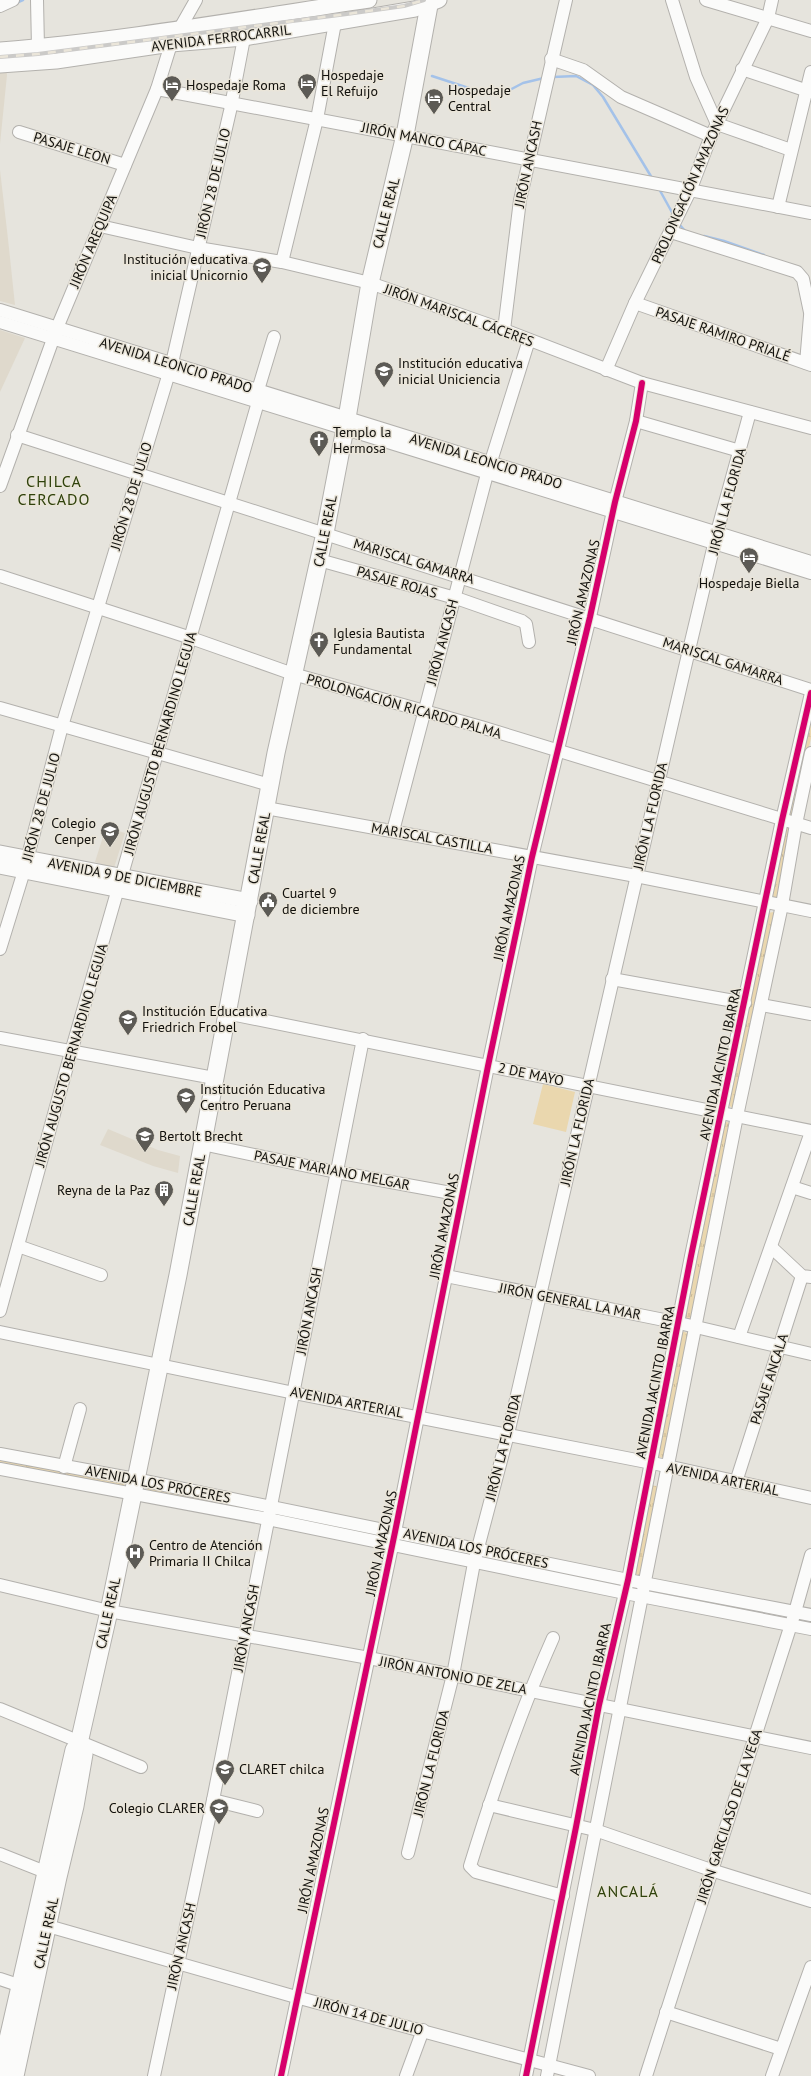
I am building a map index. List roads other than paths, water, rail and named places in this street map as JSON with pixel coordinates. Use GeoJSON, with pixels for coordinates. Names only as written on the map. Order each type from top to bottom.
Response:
{"type":"FeatureCollection","features":[{"type":"Feature","properties":{"kind":"highway","name":"CALLE REAL"},"geometry":{"type":"LineString","coordinates":[[15,2076],[27,1988],[51,1875],[75,1806],[84,1754],[79,1743],[109,1611],[159,1364],[226,1013],[248,908],[270,785],[325,533],[370,283],[405,135],[433,1]]}},
{"type":"Feature","properties":{"kind":"highway","name":"CALLE REAL"},"geometry":{"type":"LineString","coordinates":[[0,2074],[27,1988]]}},
{"type":"Feature","properties":{"kind":"main road","name":"AVENIDA FERROCARRIL"},"geometry":{"type":"LineString","coordinates":[[0,50],[151,34],[301,4],[369,0]]}},
{"type":"Feature","properties":{"kind":"main road","name":"AVENIDA FERROCARRIL"},"geometry":{"type":"LineString","coordinates":[[0,65],[56,61],[171,44],[244,38],[397,12],[433,1]]}},
{"type":"Feature","properties":{"kind":"main road","name":"AVENIDA 9 DE DICIEMBRE"},"geometry":{"type":"LineString","coordinates":[[0,853],[26,865]]}},
{"type":"Feature","properties":{"kind":"main road","name":"AVENIDA 9 DE DICIEMBRE"},"geometry":{"type":"LineString","coordinates":[[0,866],[26,865],[248,908]]}},
{"type":"Feature","properties":{"kind":"street"},"geometry":{"type":"LineString","coordinates":[[0,6],[13,0]]}},
{"type":"Feature","properties":{"kind":"street"},"geometry":{"type":"LineString","coordinates":[[37,0],[38,47]]}},
{"type":"Feature","properties":{"kind":"street","name":"JIRÓN AREQUIPA"},"geometry":{"type":"LineString","coordinates":[[0,486],[17,434],[55,333],[157,89],[171,44],[196,0]]}},
{"type":"Feature","properties":{"kind":"street","name":"JIRÓN ANCASH"},"geometry":{"type":"LineString","coordinates":[[504,330],[520,200],[551,59],[566,0]]}},
{"type":"Feature","properties":{"kind":"street"},"geometry":{"type":"LineString","coordinates":[[672,0],[696,77],[717,124],[791,150]]}},
{"type":"Feature","properties":{"kind":"street"},"geometry":{"type":"LineString","coordinates":[[706,0],[811,32]]}},
{"type":"Feature","properties":{"kind":"street","name":"PROLONGACIÓN AMAZONAS"},"geometry":{"type":"LineString","coordinates":[[606,370],[635,303],[690,191],[711,136],[742,69],[768,18],[772,0]]}},
{"type":"Feature","properties":{"kind":"street"},"geometry":{"type":"LineString","coordinates":[[282,262],[317,119],[335,23]]}},
{"type":"Feature","properties":{"kind":"street","name":"JIRÓN 28 DE JULIO"},"geometry":{"type":"LineString","coordinates":[[0,949],[26,865],[62,726],[170,369],[232,103],[244,38]]}},
{"type":"Feature","properties":{"kind":"street"},"geometry":{"type":"LineString","coordinates":[[551,59],[583,70],[621,97],[711,136]]}},
{"type":"Feature","properties":{"kind":"street"},"geometry":{"type":"LineString","coordinates":[[742,69],[808,91]]}},
{"type":"Feature","properties":{"kind":"street"},"geometry":{"type":"LineString","coordinates":[[778,207],[791,150],[808,91],[811,72]]}},
{"type":"Feature","properties":{"kind":"street","name":"JIRÓN MANCO CÁPAC"},"geometry":{"type":"LineString","coordinates":[[157,89],[405,135],[666,187],[811,213]]}},
{"type":"Feature","properties":{"kind":"street","name":"PASAJE LEON"},"geometry":{"type":"LineString","coordinates":[[19,132],[125,165]]}},
{"type":"Feature","properties":{"kind":"street","name":"JIRÓN MARISCAL CÁCERES"},"geometry":{"type":"LineString","coordinates":[[100,226],[198,248],[282,262],[370,283],[504,330],[642,383],[811,428]]}},
{"type":"Feature","properties":{"kind":"street"},"geometry":{"type":"LineString","coordinates":[[671,231],[797,272],[803,279],[811,316],[808,364]]}},
{"type":"Feature","properties":{"kind":"street","name":"PASAJE RAMIRO PRIALÉ"},"geometry":{"type":"LineString","coordinates":[[635,303],[808,364]]}},
{"type":"Feature","properties":{"kind":"street","name":"AVENIDA LEONCIO PRADO"},"geometry":{"type":"LineString","coordinates":[[0,310],[55,333],[614,507],[716,538],[811,562]]}},
{"type":"Feature","properties":{"kind":"street","name":"AVENIDA LEONCIO PRADO"},"geometry":{"type":"LineString","coordinates":[[0,322],[55,333]]}},
{"type":"Feature","properties":{"kind":"street","name":"JIRÓN AUGUSTO BERNARDINO LEGUIA"},"geometry":{"type":"LineString","coordinates":[[0,1311],[71,1052],[230,504],[274,337]]}},
{"type":"Feature","properties":{"kind":"street","name":"JIRÓN ANCASH"},"geometry":{"type":"LineString","coordinates":[[392,831],[489,468],[529,340]]}},
{"type":"Feature","properties":{"kind":"street","name":"JIRÓN AMAZONAS"},"geometry":{"type":"LineString","coordinates":[[281,2076],[296,1997],[395,1532],[488,1066],[532,857],[590,617],[614,507],[636,421],[642,383]]}},
{"type":"Feature","properties":{"kind":"street","name":"JIRÓN LA FLORIDA"},"geometry":{"type":"LineString","coordinates":[[408,1852],[453,1675],[474,1563],[508,1434],[587,1086],[689,650],[716,538],[750,412]]}},
{"type":"Feature","properties":{"kind":"street"},"geometry":{"type":"LineString","coordinates":[[636,421],[740,450]]}},
{"type":"Feature","properties":{"kind":"street","name":"MARISCAL GAMARRA"},"geometry":{"type":"LineString","coordinates":[[17,434],[230,504],[590,617],[811,691]]}},
{"type":"Feature","properties":{"kind":"street","name":"AVENIDA LEONCIO PRADO"},"geometry":{"type":"LineString","coordinates":[[716,538],[811,573]]}},
{"type":"Feature","properties":{"kind":"street","name":"PASAJE ROJAS"},"geometry":{"type":"LineString","coordinates":[[319,560],[454,598],[522,621],[526,624],[529,642]]}},
{"type":"Feature","properties":{"kind":"street","name":"PROLONGACIÓN RICARDO PALMA"},"geometry":{"type":"LineString","coordinates":[[0,576],[191,638],[293,674],[811,828]]}},
{"type":"Feature","properties":{"kind":"street","name":"AVENIDA JACINTO IBARRA"},"geometry":{"type":"LineString","coordinates":[[526,2076],[563,1896],[599,1704],[628,1580],[707,1181],[766,903],[782,820],[811,691]]}},
{"type":"Feature","properties":{"kind":"street"},"geometry":{"type":"LineString","coordinates":[[0,708],[270,785]]}},
{"type":"Feature","properties":{"kind":"street","name":"AVENIDA JACINTO IBARRA"},"geometry":{"type":"LineString","coordinates":[[548,2070],[723,1185],[782,905],[796,824],[811,753]]}},
{"type":"Feature","properties":{"kind":"street","name":"MARISCAL CASTILLA"},"geometry":{"type":"LineString","coordinates":[[266,808],[636,876],[811,911]]}},
{"type":"Feature","properties":{"kind":"street"},"geometry":{"type":"LineString","coordinates":[[612,979],[745,1003]]}},
{"type":"Feature","properties":{"kind":"street"},"geometry":{"type":"LineString","coordinates":[[761,1005],[811,1014]]}},
{"type":"Feature","properties":{"kind":"street","name":"2 DE MAYO"},"geometry":{"type":"LineString","coordinates":[[226,1013],[362,1039],[811,1131]]}},
{"type":"Feature","properties":{"kind":"street"},"geometry":{"type":"LineString","coordinates":[[0,1038],[214,1078]]}},
{"type":"Feature","properties":{"kind":"street","name":"JIRÓN ANCASH"},"geometry":{"type":"LineString","coordinates":[[154,2076],[213,1800],[244,1635],[294,1393],[362,1039]]}},
{"type":"Feature","properties":{"kind":"street"},"geometry":{"type":"LineString","coordinates":[[739,1337],[811,1131]]}},
{"type":"Feature","properties":{"kind":"street","name":"PASAJE MARIANO MELGAR"},"geometry":{"type":"LineString","coordinates":[[202,1144],[336,1172],[462,1195]]}},
{"type":"Feature","properties":{"kind":"street"},"geometry":{"type":"LineString","coordinates":[[707,1181],[723,1185]]}},
{"type":"Feature","properties":{"kind":"street"},"geometry":{"type":"LineString","coordinates":[[792,1187],[811,1193]]}},
{"type":"Feature","properties":{"kind":"street"},"geometry":{"type":"LineString","coordinates":[[18,1246],[101,1275]]}},
{"type":"Feature","properties":{"kind":"street"},"geometry":{"type":"LineString","coordinates":[[771,1248],[806,1277]]}},
{"type":"Feature","properties":{"kind":"street","name":"JIRÓN GENERAL LA MAR"},"geometry":{"type":"LineString","coordinates":[[446,1276],[678,1323],[811,1354]]}},
{"type":"Feature","properties":{"kind":"street","name":"PASAJE ANCALA"},"geometry":{"type":"LineString","coordinates":[[736,1482],[780,1346],[806,1277]]}},
{"type":"Feature","properties":{"kind":"street","name":"AVENIDA ARTERIAL"},"geometry":{"type":"LineString","coordinates":[[0,1332],[294,1393],[418,1416],[650,1464],[668,1466],[811,1498]]}},
{"type":"Feature","properties":{"kind":"street"},"geometry":{"type":"LineString","coordinates":[[64,1467],[80,1409]]}},
{"type":"Feature","properties":{"kind":"street","name":"AVENIDA LOS PRÓCERES"},"geometry":{"type":"LineString","coordinates":[[0,1454],[64,1467],[133,1487],[268,1519],[625,1594],[811,1629]]}},
{"type":"Feature","properties":{"kind":"street","name":"AVENIDA LOS PRÓCERES"},"geometry":{"type":"LineString","coordinates":[[0,1468],[270,1506],[628,1580],[645,1582],[811,1615]]}},
{"type":"Feature","properties":{"kind":"street","name":"JIRÓN GARCILASO DE LA VEGA"},"geometry":{"type":"LineString","coordinates":[[646,2076],[791,1625],[811,1555]]}},
{"type":"Feature","properties":{"kind":"street","name":"JIRÓN ANTONIO DE ZELA"},"geometry":{"type":"LineString","coordinates":[[0,1585],[109,1611],[369,1658],[811,1748]]}},
{"type":"Feature","properties":{"kind":"street"},"geometry":{"type":"LineString","coordinates":[[553,1638],[529,1691],[489,1805],[470,1866],[476,1872],[563,1896]]}},
{"type":"Feature","properties":{"kind":"street"},"geometry":{"type":"LineString","coordinates":[[0,1709],[79,1743],[141,1767]]}},
{"type":"Feature","properties":{"kind":"street"},"geometry":{"type":"LineString","coordinates":[[213,1800],[257,1811]]}},
{"type":"Feature","properties":{"kind":"street"},"geometry":{"type":"LineString","coordinates":[[489,1805],[576,1827],[595,1830],[711,1870],[811,1901]]}},
{"type":"Feature","properties":{"kind":"street"},"geometry":{"type":"LineString","coordinates":[[0,1854],[51,1875]]}},
{"type":"Feature","properties":{"kind":"street","name":"JIRÓN 14 DE JULIO"},"geometry":{"type":"LineString","coordinates":[[41,1924],[296,1997],[423,2030],[529,2060],[548,2070],[589,2076]]}},
{"type":"Feature","properties":{"kind":"street"},"geometry":{"type":"LineString","coordinates":[[772,2076],[811,1967]]}},
{"type":"Feature","properties":{"kind":"street"},"geometry":{"type":"LineString","coordinates":[[0,1979],[27,1988]]}},
{"type":"Feature","properties":{"kind":"street"},"geometry":{"type":"LineString","coordinates":[[666,2012],[781,2049]]}},
{"type":"Feature","properties":{"kind":"street"},"geometry":{"type":"LineString","coordinates":[[406,2076],[423,2030]]}},
{"type":"Feature","properties":{"kind":"waterway"},"geometry":{"type":"LineString","coordinates":[[16,3],[23,0]]}},
{"type":"Feature","properties":{"kind":"waterway"},"geometry":{"type":"LineString","coordinates":[[432,76],[490,95],[504,93],[523,83],[544,78]]}},
{"type":"Feature","properties":{"kind":"waterway"},"geometry":{"type":"LineString","coordinates":[[553,77],[576,76],[593,85],[603,97],[652,178]]}},
{"type":"Feature","properties":{"kind":"waterway"},"geometry":{"type":"LineString","coordinates":[[658,187],[674,216]]}},
{"type":"Feature","properties":{"kind":"waterway"},"geometry":{"type":"LineString","coordinates":[[679,224],[686,232]]}},
{"type":"Feature","properties":{"kind":"waterway"},"geometry":{"type":"LineString","coordinates":[[704,236],[724,241],[764,255]]}},
{"type":"Feature","properties":{"kind":"railway"},"geometry":{"type":"LineString","coordinates":[[0,57],[38,54],[347,14],[404,6],[424,0]]}},
{"type":"Feature","properties":{"kind":"place","name":"Hospedaje El Refuijo"},"geometry":{"type":"Point","coordinates":[307,100]}},
{"type":"Feature","properties":{"kind":"place","name":"Hospedaje Roma"},"geometry":{"type":"Point","coordinates":[172,102]}},
{"type":"Feature","properties":{"kind":"place","name":"Hospedaje Central"},"geometry":{"type":"Point","coordinates":[434,115]}},
{"type":"Feature","properties":{"kind":"place","name":"Institución educativa inicial Unicornio"},"geometry":{"type":"Point","coordinates":[262,284]}},
{"type":"Feature","properties":{"kind":"place","name":"Institución educativa inicial Uniciencia"},"geometry":{"type":"Point","coordinates":[384,388]}},
{"type":"Feature","properties":{"kind":"place","name":"Templo la Hermosa"},"geometry":{"type":"Point","coordinates":[319,457]}},
{"type":"Feature","properties":{"kind":"place","name":"Hospedaje Biella"},"geometry":{"type":"Point","coordinates":[749,574]}},
{"type":"Feature","properties":{"kind":"place","name":"Iglesia Bautista Fundamental"},"geometry":{"type":"Point","coordinates":[319,658]}},
{"type":"Feature","properties":{"kind":"place","name":"Colegio Cenper"},"geometry":{"type":"Point","coordinates":[110,848]}},
{"type":"Feature","properties":{"kind":"place","name":"Cuartel 9 de diciembre"},"geometry":{"type":"Point","coordinates":[268,918]}},
{"type":"Feature","properties":{"kind":"place","name":"Institución Educativa Friedrich Frobel"},"geometry":{"type":"Point","coordinates":[128,1036]}},
{"type":"Feature","properties":{"kind":"place","name":"Institución Educativa Centro Peruana"},"geometry":{"type":"Point","coordinates":[186,1114]}},
{"type":"Feature","properties":{"kind":"place","name":"Bertolt Brecht"},"geometry":{"type":"Point","coordinates":[145,1153]}},
{"type":"Feature","properties":{"kind":"place","name":"Reyna de la Paz"},"geometry":{"type":"Point","coordinates":[164,1207]}},
{"type":"Feature","properties":{"kind":"place","name":"Centro de Atención Primaria II Chilca"},"geometry":{"type":"Point","coordinates":[135,1570]}},
{"type":"Feature","properties":{"kind":"place","name":"CLARET chilca"},"geometry":{"type":"Point","coordinates":[225,1786]}},
{"type":"Feature","properties":{"kind":"place","name":"Colegio CLARER"},"geometry":{"type":"Point","coordinates":[219,1825]}},
{"type":"Feature","properties":{"kind":"district","name":"CHILCA CERCADO"},"geometry":{"type":"Point","coordinates":[54,490]}},
{"type":"Feature","properties":{"kind":"district","name":"ANCALÁ"},"geometry":{"type":"Point","coordinates":[628,1891]}}]}
